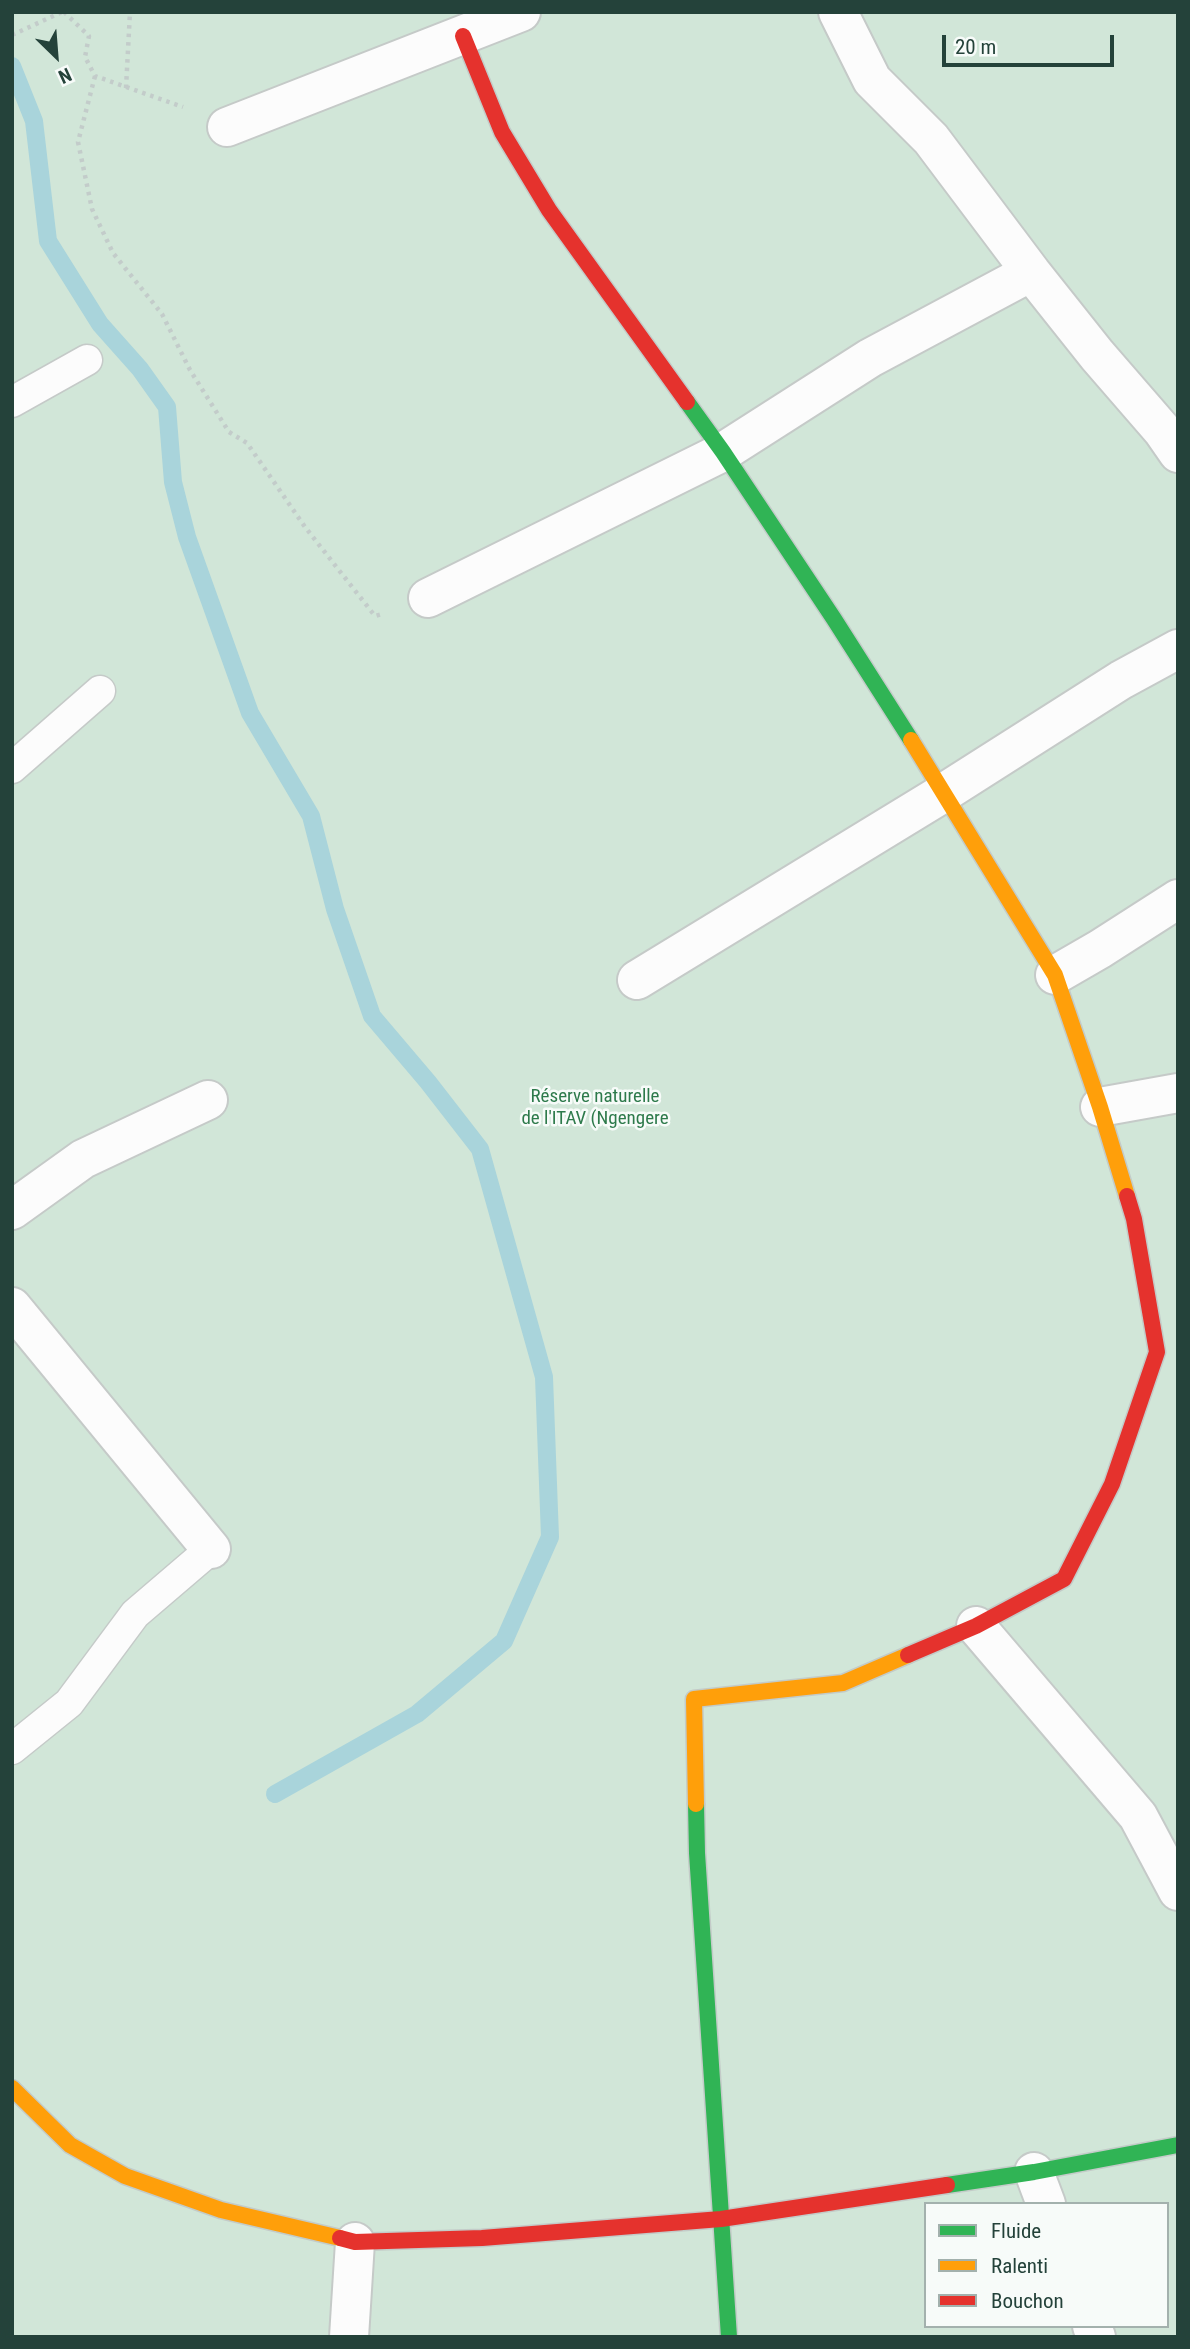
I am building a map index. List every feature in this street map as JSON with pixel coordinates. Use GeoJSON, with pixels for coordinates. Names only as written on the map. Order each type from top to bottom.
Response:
{"type":"FeatureCollection","features":[{"type":"Feature","properties":{"kind":"street"},"geometry":{"type":"LineString","coordinates":[[227,127],[521,12]]}},
{"type":"Feature","properties":{"kind":"street"},"geometry":{"type":"LineString","coordinates":[[838,12],[872,80],[931,139],[1031,272],[1178,453]]}},
{"type":"Feature","properties":{"kind":"street"},"geometry":{"type":"LineString","coordinates":[[463,36],[502,132],[549,210],[723,452],[834,619],[945,792],[1055,975],[1100,1107],[1134,1219],[1167,1353],[1112,1484],[1065,1579],[976,1626],[843,1683],[694,1699],[697,1853],[729,2337]]}},
{"type":"Feature","properties":{"kind":"street"},"geometry":{"type":"LineString","coordinates":[[428,598],[723,452],[870,358],[1031,272]]}},
{"type":"Feature","properties":{"kind":"street"},"geometry":{"type":"LineString","coordinates":[[637,980],[945,792],[1121,680],[1178,649]]}},
{"type":"Feature","properties":{"kind":"street"},"geometry":{"type":"LineString","coordinates":[[1055,975],[1178,898]]}},
{"type":"Feature","properties":{"kind":"street"},"geometry":{"type":"LineString","coordinates":[[1100,1107],[1178,1093]]}},
{"type":"Feature","properties":{"kind":"street"},"geometry":{"type":"LineString","coordinates":[[12,1210],[83,1159],[208,1100]]}},
{"type":"Feature","properties":{"kind":"street"},"geometry":{"type":"LineString","coordinates":[[12,1307],[211,1549]]}},
{"type":"Feature","properties":{"kind":"street"},"geometry":{"type":"LineString","coordinates":[[976,1626],[1138,1816],[1178,1891]]}},
{"type":"Feature","properties":{"kind":"street"},"geometry":{"type":"LineString","coordinates":[[12,2088],[70,2145],[125,2176],[221,2210],[355,2242],[482,2238],[721,2219],[1040,2188],[1178,2145]]}},
{"type":"Feature","properties":{"kind":"street"},"geometry":{"type":"LineString","coordinates":[[349,2337],[355,2242]]}},
{"type":"Feature","properties":{"kind":"lane"},"geometry":{"type":"LineString","coordinates":[[12,402],[87,360]]}},
{"type":"Feature","properties":{"kind":"lane"},"geometry":{"type":"LineString","coordinates":[[12,768],[100,691]]}},
{"type":"Feature","properties":{"kind":"lane"},"geometry":{"type":"LineString","coordinates":[[12,1749],[69,1703],[135,1614],[211,1549]]}},
{"type":"Feature","properties":{"kind":"path"},"geometry":{"type":"LineString","coordinates":[[12,35],[63,12],[89,36],[85,57],[95,76],[170,101],[227,127]]}},
{"type":"Feature","properties":{"kind":"path"},"geometry":{"type":"LineString","coordinates":[[126,88],[130,12]]}},
{"type":"Feature","properties":{"kind":"path"},"geometry":{"type":"LineString","coordinates":[[95,76],[78,142],[92,209],[113,253],[162,314],[190,370],[229,432],[247,443],[305,527],[375,616],[428,598]]}},
{"type":"Feature","properties":{"kind":"green space","name":"Réserve naturelle de l'ITAV (Ngengere"},"geometry":{"type":"Polygon","coordinates":[[[12,12],[1178,12],[1178,2337],[12,2337],[12,12]]]}},
{"type":"Feature","properties":{"kind":"waterway"},"geometry":{"type":"LineString","coordinates":[[12,66],[34,121],[48,241],[100,324],[140,369],[167,407],[173,482],[187,537],[250,713],[311,816],[335,909],[372,1016],[480,1149],[544,1377],[550,1537],[504,1641],[417,1714],[275,1794]]}},
{"type":"Feature","properties":{"kind":"traffic: fast"},"geometry":{"type":"LineString","coordinates":[[687,402],[834,619],[911,740]]}},
{"type":"Feature","properties":{"kind":"traffic: fast"},"geometry":{"type":"LineString","coordinates":[[696,1804],[729,2337]]}},
{"type":"Feature","properties":{"kind":"traffic: fast"},"geometry":{"type":"LineString","coordinates":[[947,2185],[1178,2145]]}},
{"type":"Feature","properties":{"kind":"traffic: slow"},"geometry":{"type":"LineString","coordinates":[[911,740],[1055,975],[1127,1196]]}},
{"type":"Feature","properties":{"kind":"traffic: slow"},"geometry":{"type":"LineString","coordinates":[[696,1804],[694,1699],[843,1683],[908,1655]]}},
{"type":"Feature","properties":{"kind":"traffic: slow"},"geometry":{"type":"LineString","coordinates":[[12,2088],[70,2145],[125,2176],[221,2210],[340,2238]]}},
{"type":"Feature","properties":{"kind":"traffic: jam"},"geometry":{"type":"LineString","coordinates":[[463,36],[502,132],[549,210],[687,402]]}},
{"type":"Feature","properties":{"kind":"traffic: jam"},"geometry":{"type":"LineString","coordinates":[[908,1655],[976,1626],[1064,1579],[1112,1484],[1157,1352],[1134,1219],[1127,1196]]}},
{"type":"Feature","properties":{"kind":"traffic: jam"},"geometry":{"type":"LineString","coordinates":[[340,2238],[355,2242],[482,2238],[721,2219],[947,2185]]}}]}
